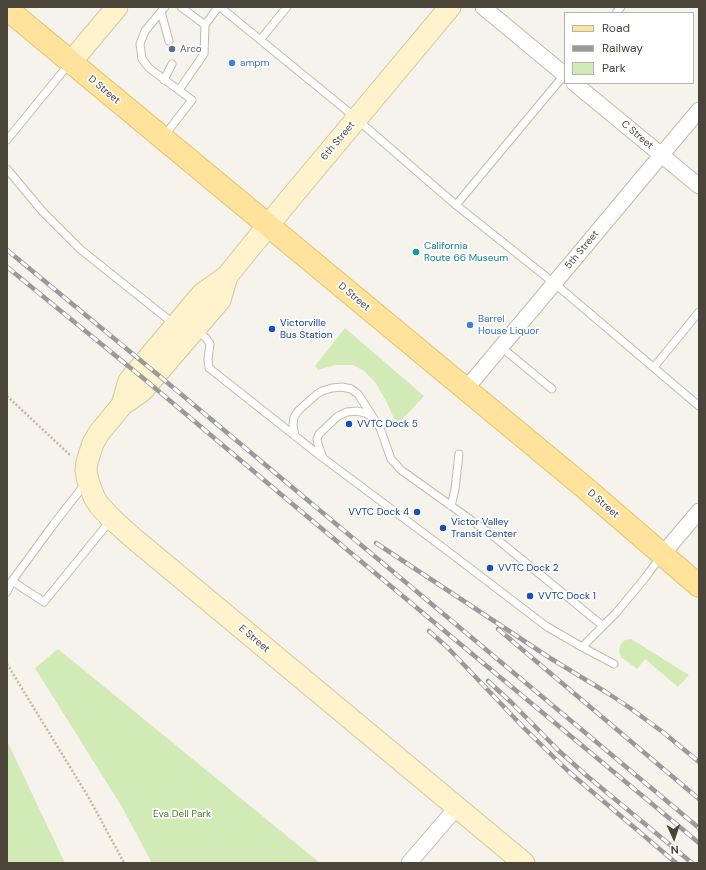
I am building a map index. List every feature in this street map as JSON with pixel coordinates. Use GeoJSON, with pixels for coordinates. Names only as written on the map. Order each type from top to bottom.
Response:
{"type":"FeatureCollection","features":[{"type":"Feature","properties":{"kind":"main road","name":"D Street"},"geometry":{"type":"LineString","coordinates":[[7,9],[465,390],[584,487],[699,586]]}},
{"type":"Feature","properties":{"kind":"street"},"geometry":{"type":"LineString","coordinates":[[71,62],[117,7]]}},
{"type":"Feature","properties":{"kind":"street","name":"6th Street"},"geometry":{"type":"LineString","coordinates":[[87,475],[87,462],[94,443],[99,433],[122,405],[129,381],[186,327],[202,294],[227,276],[450,7]]}},
{"type":"Feature","properties":{"kind":"street","name":"C Street"},"geometry":{"type":"LineString","coordinates":[[483,7],[564,74]]}},
{"type":"Feature","properties":{"kind":"street","name":"C Street"},"geometry":{"type":"LineString","coordinates":[[575,84],[699,186]]}},
{"type":"Feature","properties":{"kind":"street","name":"5th Street"},"geometry":{"type":"LineString","coordinates":[[465,390],[699,110]]}},
{"type":"Feature","properties":{"kind":"street","name":"E Street"},"geometry":{"type":"LineString","coordinates":[[87,475],[94,497],[112,519],[524,863]]}},
{"type":"Feature","properties":{"kind":"street"},"geometry":{"type":"LineString","coordinates":[[662,555],[699,511]]}},
{"type":"Feature","properties":{"kind":"street"},"geometry":{"type":"LineString","coordinates":[[409,863],[458,807]]}},
{"type":"Feature","properties":{"kind":"lane"},"geometry":{"type":"LineString","coordinates":[[181,7],[205,25]]}},
{"type":"Feature","properties":{"kind":"lane"},"geometry":{"type":"LineString","coordinates":[[179,90],[204,54],[205,25],[219,7],[456,205],[554,283],[699,406]]}},
{"type":"Feature","properties":{"kind":"lane"},"geometry":{"type":"LineString","coordinates":[[260,40],[287,7]]}},
{"type":"Feature","properties":{"kind":"lane"},"geometry":{"type":"LineString","coordinates":[[163,10],[169,40]]}},
{"type":"Feature","properties":{"kind":"lane"},"geometry":{"type":"LineString","coordinates":[[163,10],[145,31],[140,44],[142,59],[149,68],[192,100],[163,138]]}},
{"type":"Feature","properties":{"kind":"lane"},"geometry":{"type":"LineString","coordinates":[[7,140],[71,62]]}},
{"type":"Feature","properties":{"kind":"lane"},"geometry":{"type":"LineString","coordinates":[[164,80],[172,64]]}},
{"type":"Feature","properties":{"kind":"lane"},"geometry":{"type":"LineString","coordinates":[[456,205],[564,80]]}},
{"type":"Feature","properties":{"kind":"lane"},"geometry":{"type":"LineString","coordinates":[[7,169],[43,212],[80,249],[186,327],[206,338],[210,344],[208,359],[209,368],[323,458],[546,626],[614,664]]}},
{"type":"Feature","properties":{"kind":"lane"},"geometry":{"type":"LineString","coordinates":[[654,367],[699,312]]}},
{"type":"Feature","properties":{"kind":"lane"},"geometry":{"type":"LineString","coordinates":[[501,347],[552,389]]}},
{"type":"Feature","properties":{"kind":"lane"},"geometry":{"type":"LineString","coordinates":[[295,436],[293,425],[294,417],[299,410],[322,390],[342,387],[351,389],[358,394],[374,418],[380,428],[390,459],[401,470],[492,535],[603,626]]}},
{"type":"Feature","properties":{"kind":"lane"},"geometry":{"type":"LineString","coordinates":[[323,458],[317,439],[319,434],[338,416],[346,412],[357,411],[374,418]]}},
{"type":"Feature","properties":{"kind":"lane"},"geometry":{"type":"LineString","coordinates":[[451,506],[455,489],[459,454]]}},
{"type":"Feature","properties":{"kind":"lane"},"geometry":{"type":"LineString","coordinates":[[7,592],[12,582],[87,475]]}},
{"type":"Feature","properties":{"kind":"lane"},"geometry":{"type":"LineString","coordinates":[[12,582],[44,602],[112,519]]}},
{"type":"Feature","properties":{"kind":"lane"},"geometry":{"type":"LineString","coordinates":[[582,647],[632,594],[662,555]]}},
{"type":"Feature","properties":{"kind":"path"},"geometry":{"type":"LineString","coordinates":[[7,396],[87,475]]}},
{"type":"Feature","properties":{"kind":"path"},"geometry":{"type":"LineString","coordinates":[[7,664],[89,798],[124,863]]}},
{"type":"Feature","properties":{"kind":"green space"},"geometry":{"type":"Polygon","coordinates":[[[345,328],[424,396],[397,425],[375,382],[364,371],[353,365],[335,365],[318,370],[315,366],[345,328]]]}},
{"type":"Feature","properties":{"kind":"green space"},"geometry":{"type":"Polygon","coordinates":[[[631,639],[689,675],[678,687],[645,659],[637,669],[621,657],[619,650],[621,644],[625,640],[631,639]]]}},
{"type":"Feature","properties":{"kind":"green space","name":"Eva Dell Park"},"geometry":{"type":"Polygon","coordinates":[[[58,649],[320,863],[152,863],[122,807],[35,668],[58,649]]]}},
{"type":"Feature","properties":{"kind":"green space"},"geometry":{"type":"Polygon","coordinates":[[[7,741],[65,863],[7,863],[7,741]]]}},
{"type":"Feature","properties":{"kind":"railway"},"geometry":{"type":"LineString","coordinates":[[7,250],[699,828]]}},
{"type":"Feature","properties":{"kind":"railway"},"geometry":{"type":"LineString","coordinates":[[7,267],[149,383],[699,843]]}},
{"type":"Feature","properties":{"kind":"railway"},"geometry":{"type":"LineString","coordinates":[[376,543],[550,658],[630,708],[664,733],[699,762]]}},
{"type":"Feature","properties":{"kind":"railway"},"geometry":{"type":"LineString","coordinates":[[498,629],[699,799]]}},
{"type":"Feature","properties":{"kind":"railway"},"geometry":{"type":"LineString","coordinates":[[429,631],[447,647],[524,728],[569,772],[676,863]]}},
{"type":"Feature","properties":{"kind":"railway"},"geometry":{"type":"LineString","coordinates":[[488,681],[558,750],[587,776],[692,863]]}},
{"type":"Feature","properties":{"kind":"place","name":"Arco"},"geometry":{"type":"Point","coordinates":[172,49]}},
{"type":"Feature","properties":{"kind":"place","name":"ampm"},"geometry":{"type":"Point","coordinates":[232,63]}},
{"type":"Feature","properties":{"kind":"place","name":"California Route 66 Museum"},"geometry":{"type":"Point","coordinates":[416,252]}},
{"type":"Feature","properties":{"kind":"place","name":"Barrel House Liquor"},"geometry":{"type":"Point","coordinates":[470,325]}},
{"type":"Feature","properties":{"kind":"place","name":"Victorville Bus Station"},"geometry":{"type":"Point","coordinates":[272,329]}},
{"type":"Feature","properties":{"kind":"place","name":"VVTC Dock 5"},"geometry":{"type":"Point","coordinates":[349,424]}},
{"type":"Feature","properties":{"kind":"place","name":"VVTC Dock 4"},"geometry":{"type":"Point","coordinates":[417,512]}},
{"type":"Feature","properties":{"kind":"place","name":"Victor Valley Transit Center"},"geometry":{"type":"Point","coordinates":[443,528]}},
{"type":"Feature","properties":{"kind":"place","name":"VVTC Dock 2"},"geometry":{"type":"Point","coordinates":[490,568]}},
{"type":"Feature","properties":{"kind":"place","name":"VVTC Dock 1"},"geometry":{"type":"Point","coordinates":[530,596]}}]}
